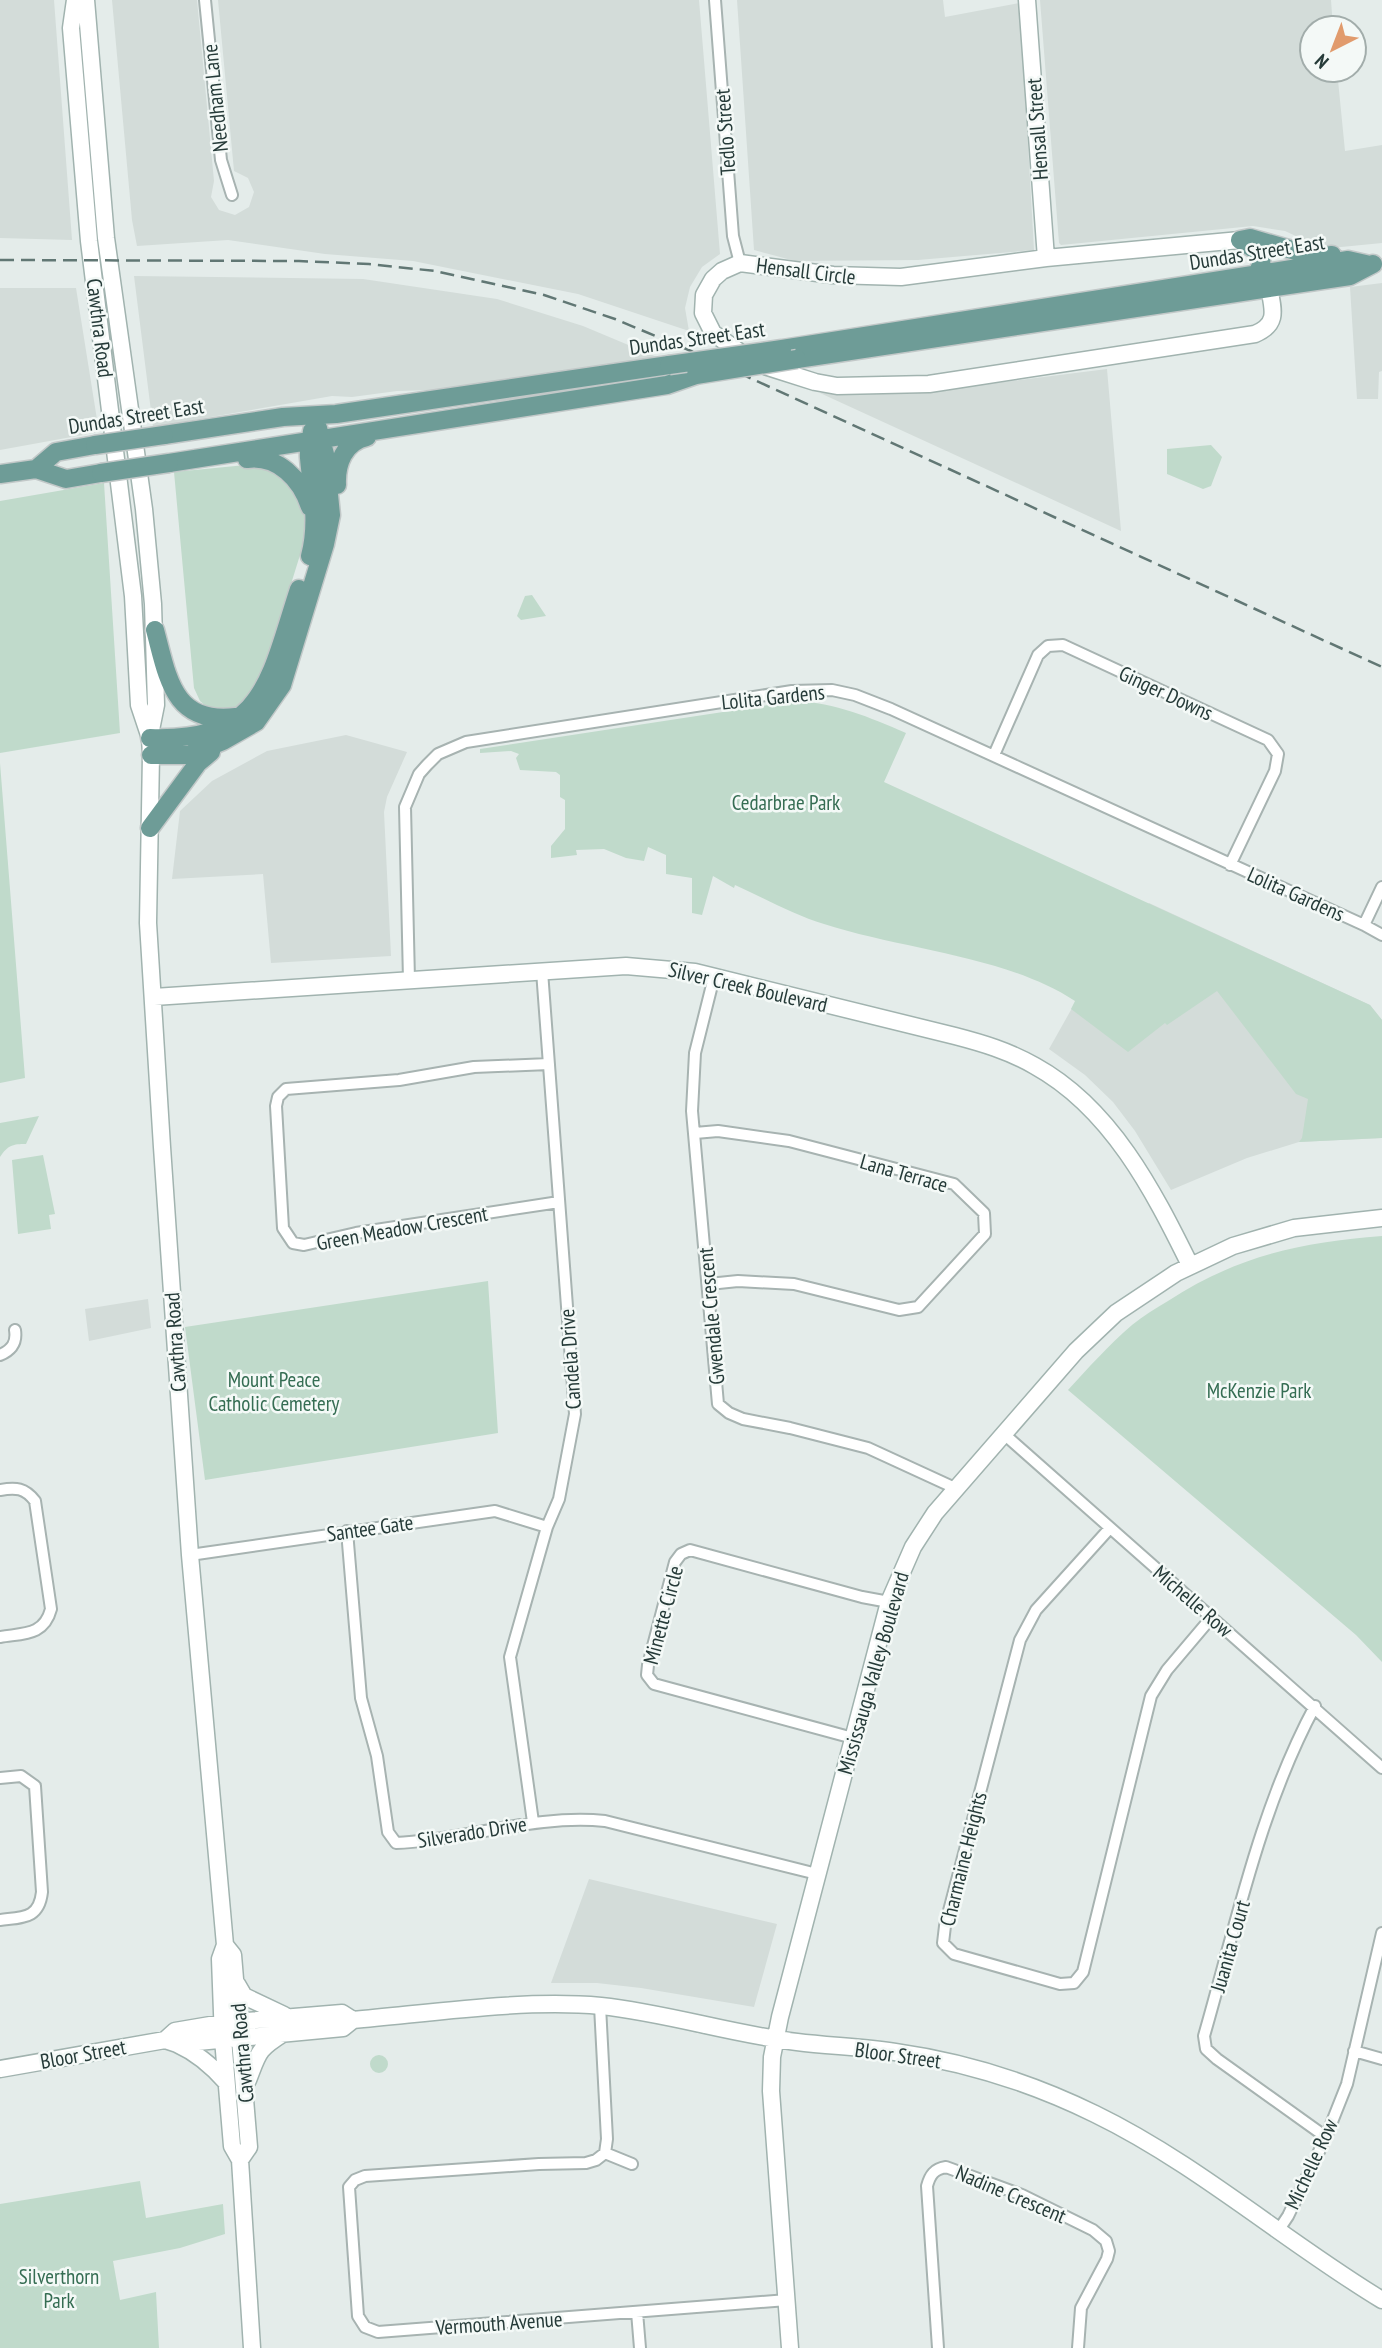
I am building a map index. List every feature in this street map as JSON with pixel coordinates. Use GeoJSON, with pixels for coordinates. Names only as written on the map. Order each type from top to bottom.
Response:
{"type":"FeatureCollection","features":[{"type":"Feature","properties":{"kind":"main road"},"geometry":{"type":"LineString","coordinates":[[1241,240],[1259,240],[1317,257],[1339,254],[1348,261]]}},
{"type":"Feature","properties":{"kind":"main road"},"geometry":{"type":"LineString","coordinates":[[1241,240],[1256,249],[1261,257],[1261,267],[1254,276]]}},
{"type":"Feature","properties":{"kind":"main road","name":"Dundas Street East"},"geometry":{"type":"LineString","coordinates":[[36,469],[56,452],[95,445],[782,349],[1348,261],[1376,264]]}},
{"type":"Feature","properties":{"kind":"main road","name":"Dundas Street East"},"geometry":{"type":"LineString","coordinates":[[0,474],[36,469],[66,479],[667,385],[695,375],[1350,276],[1376,264]]}},
{"type":"Feature","properties":{"kind":"main road"},"geometry":{"type":"LineString","coordinates":[[150,747],[189,755],[223,741],[256,722],[282,685],[325,544],[323,518],[314,492],[309,457],[316,440],[314,415]]}},
{"type":"Feature","properties":{"kind":"main road"},"geometry":{"type":"LineString","coordinates":[[150,747],[217,731],[240,717],[261,693],[271,674],[316,534],[323,518],[339,508],[337,469],[342,455],[361,438],[411,426]]}},
{"type":"Feature","properties":{"kind":"main road"},"geometry":{"type":"LineString","coordinates":[[196,458],[210,464],[257,458],[277,465],[286,470],[304,489],[323,518]]}},
{"type":"Feature","properties":{"kind":"main road"},"geometry":{"type":"LineString","coordinates":[[155,630],[175,693],[192,710],[216,720],[240,717]]}},
{"type":"Feature","properties":{"kind":"main road"},"geometry":{"type":"LineString","coordinates":[[150,828],[198,763],[223,741]]}},
{"type":"Feature","properties":{"kind":"street","name":"Cawthra Road"},"geometry":{"type":"LineString","coordinates":[[75,0],[71,28],[89,241],[122,492],[133,596],[139,705],[150,747]]}},
{"type":"Feature","properties":{"kind":"street","name":"Cawthra Road"},"geometry":{"type":"LineString","coordinates":[[86,0],[106,238],[144,509],[155,630],[156,705],[150,747],[148,923],[190,1555],[225,1945],[220,1959],[226,2082],[232,2146],[240,2160],[252,2348]]}},
{"type":"Feature","properties":{"kind":"street","name":"Needham Lane"},"geometry":{"type":"LineString","coordinates":[[205,0],[221,160],[232,195]]}},
{"type":"Feature","properties":{"kind":"street","name":"Tedlo Street"},"geometry":{"type":"LineString","coordinates":[[715,0],[733,236],[740,263]]}},
{"type":"Feature","properties":{"kind":"street","name":"Hensall Street"},"geometry":{"type":"LineString","coordinates":[[1027,0],[1046,258]]}},
{"type":"Feature","properties":{"kind":"street","name":"Hensall Circle"},"geometry":{"type":"LineString","coordinates":[[1241,240],[1046,258],[901,278],[833,275],[740,263],[722,271],[706,289],[703,313],[713,333],[755,363],[837,386],[892,387],[929,384],[1255,334],[1266,329],[1271,321],[1269,288]]}},
{"type":"Feature","properties":{"kind":"street","name":"Ginger Downs"},"geometry":{"type":"LineString","coordinates":[[994,755],[1038,655],[1048,646],[1063,645],[1268,740],[1278,754],[1275,771],[1230,865]]}},
{"type":"Feature","properties":{"kind":"street","name":"Lolita Gardens"},"geometry":{"type":"LineString","coordinates":[[409,980],[405,807],[419,774],[438,754],[466,742],[792,691],[832,690],[855,695],[891,709],[1382,935]]}},
{"type":"Feature","properties":{"kind":"street"},"geometry":{"type":"LineString","coordinates":[[1364,925],[1382,887]]}},
{"type":"Feature","properties":{"kind":"street","name":"Silver Creek Boulevard"},"geometry":{"type":"LineString","coordinates":[[154,997],[626,966],[695,972],[955,1035],[1037,1066],[1084,1101],[1121,1143],[1190,1265]]}},
{"type":"Feature","properties":{"kind":"street","name":"Candela Drive"},"geometry":{"type":"LineString","coordinates":[[533,1822],[510,1657],[547,1527],[559,1499],[575,1414],[542,971]]}},
{"type":"Feature","properties":{"kind":"street","name":"Gwendale Crescent"},"geometry":{"type":"LineString","coordinates":[[714,977],[695,1053],[692,1111],[718,1404],[743,1419],[868,1448],[955,1488]]}},
{"type":"Feature","properties":{"kind":"street","name":"Green Meadow Crescent"},"geometry":{"type":"LineString","coordinates":[[549,1064],[474,1067],[399,1080],[286,1089],[278,1097],[275,1106],[283,1228],[293,1243],[304,1245],[356,1233],[559,1202]]}},
{"type":"Feature","properties":{"kind":"street","name":"Lana Terrace"},"geometry":{"type":"LineString","coordinates":[[695,1133],[718,1131],[789,1141],[954,1184],[984,1213],[985,1234],[918,1307],[899,1310],[794,1284],[738,1281],[709,1284]]}},
{"type":"Feature","properties":{"kind":"street","name":"Mississauga Valley Boulevard"},"geometry":{"type":"LineString","coordinates":[[790,2348],[771,2091],[772,2057],[889,1602],[913,1547],[955,1488],[1076,1351],[1116,1312],[1190,1265],[1233,1246],[1294,1228],[1382,1218]]}},
{"type":"Feature","properties":{"kind":"street"},"geometry":{"type":"LineString","coordinates":[[0,1356],[14,1345],[15,1330]]}},
{"type":"Feature","properties":{"kind":"street","name":"Michelle Row"},"geometry":{"type":"LineString","coordinates":[[1004,1434],[1382,1768]]}},
{"type":"Feature","properties":{"kind":"street"},"geometry":{"type":"LineString","coordinates":[[0,1490],[19,1488],[29,1493],[35,1501],[51,1609],[44,1626],[33,1631],[0,1637]]}},
{"type":"Feature","properties":{"kind":"street","name":"Santee Gate"},"geometry":{"type":"LineString","coordinates":[[190,1555],[495,1511],[547,1527]]}},
{"type":"Feature","properties":{"kind":"street","name":"Charmaine Heights"},"geometry":{"type":"LineString","coordinates":[[1110,1528],[1036,1611],[1020,1640],[944,1926],[943,1943],[954,1954],[1060,1984],[1074,1983],[1083,1972],[1151,1696],[1167,1670],[1210,1618]]}},
{"type":"Feature","properties":{"kind":"street","name":"Silverado Drive"},"geometry":{"type":"LineString","coordinates":[[347,1531],[361,1698],[377,1756],[388,1832],[396,1843],[410,1843],[533,1822],[581,1819],[606,1821],[817,1874]]}},
{"type":"Feature","properties":{"kind":"street","name":"Minette Circle"},"geometry":{"type":"LineString","coordinates":[[853,1738],[654,1684],[647,1675],[648,1665],[671,1575],[681,1554],[690,1550],[889,1602]]}},
{"type":"Feature","properties":{"kind":"street","name":"Juanita Court"},"geometry":{"type":"LineString","coordinates":[[1315,1706],[1300,1733],[1271,1801],[1204,2036],[1206,2049],[1217,2059],[1326,2137]]}},
{"type":"Feature","properties":{"kind":"street"},"geometry":{"type":"LineString","coordinates":[[0,1779],[21,1776],[35,1786],[38,1797],[42,1892],[36,1911],[30,1915],[0,1920]]}},
{"type":"Feature","properties":{"kind":"street","name":"Michelle Row"},"geometry":{"type":"LineString","coordinates":[[1278,2231],[1326,2137],[1347,2084],[1382,1933]]}},
{"type":"Feature","properties":{"kind":"street","name":"Cawthra Road"},"geometry":{"type":"LineString","coordinates":[[225,1945],[233,1955],[246,2085],[249,2147],[240,2160]]}},
{"type":"Feature","properties":{"kind":"street"},"geometry":{"type":"LineString","coordinates":[[236,1983],[244,1996],[286,2024],[261,2048],[246,2085]]}},
{"type":"Feature","properties":{"kind":"street","name":"Bloor Street"},"geometry":{"type":"LineString","coordinates":[[0,2069],[342,2013],[353,2020],[553,2003],[643,2011],[776,2038],[896,2052],[961,2064],[1027,2085],[1116,2125],[1163,2153],[1382,2300]]}},
{"type":"Feature","properties":{"kind":"street"},"geometry":{"type":"LineString","coordinates":[[600,2006],[607,2139],[605,2153],[632,2164]]}},
{"type":"Feature","properties":{"kind":"street"},"geometry":{"type":"LineString","coordinates":[[171,2042],[190,2050],[212,2066],[226,2082]]}},
{"type":"Feature","properties":{"kind":"street"},"geometry":{"type":"LineString","coordinates":[[1354,2051],[1382,2059]]}},
{"type":"Feature","properties":{"kind":"street","name":"Vermouth Avenue"},"geometry":{"type":"LineString","coordinates":[[605,2153],[586,2163],[365,2176],[355,2180],[349,2187],[358,2316],[365,2327],[378,2332],[787,2300]]}},
{"type":"Feature","properties":{"kind":"street","name":"Nadine Crescent"},"geometry":{"type":"LineString","coordinates":[[938,2348],[927,2186],[930,2175],[938,2168],[946,2166],[1022,2194],[1093,2230],[1106,2241],[1109,2251],[1107,2259],[1081,2308],[1078,2348]]}},
{"type":"Feature","properties":{"kind":"street"},"geometry":{"type":"LineString","coordinates":[[637,2312],[640,2348]]}},
{"type":"Feature","properties":{"kind":"shaded area"},"geometry":{"type":"Polygon","coordinates":[[[0,0],[54,0],[72,240],[0,238],[0,0]]]}},
{"type":"Feature","properties":{"kind":"shaded area"},"geometry":{"type":"Polygon","coordinates":[[[112,0],[197,0],[214,181],[211,197],[219,210],[235,215],[249,207],[254,192],[248,178],[234,171],[218,0],[699,0],[720,254],[702,267],[690,287],[685,308],[689,331],[578,294],[413,261],[325,254],[228,240],[137,246],[132,220],[112,0]]]}},
{"type":"Feature","properties":{"kind":"shaded area"},"geometry":{"type":"Polygon","coordinates":[[[737,0],[943,0],[945,17],[1020,3],[1034,250],[918,260],[795,261],[754,250],[737,0]]]}},
{"type":"Feature","properties":{"kind":"shaded area"},"geometry":{"type":"Polygon","coordinates":[[[1040,0],[1331,0],[1332,14],[1298,14],[1298,84],[1338,84],[1345,151],[1382,145],[1382,243],[1331,248],[1311,243],[1285,231],[1253,226],[1061,245],[1040,0]]]}},
{"type":"Feature","properties":{"kind":"shaded area"},"geometry":{"type":"Polygon","coordinates":[[[134,276],[363,279],[497,299],[583,326],[657,357],[433,390],[397,391],[352,397],[332,396],[153,427],[134,276]]]}},
{"type":"Feature","properties":{"kind":"shaded area"},"geometry":{"type":"Polygon","coordinates":[[[1382,283],[1382,371],[1379,372],[1378,399],[1357,399],[1350,287],[1382,283]]]}},
{"type":"Feature","properties":{"kind":"shaded area"},"geometry":{"type":"Polygon","coordinates":[[[0,288],[76,288],[99,432],[0,450],[0,288]]]}},
{"type":"Feature","properties":{"kind":"shaded area"},"geometry":{"type":"Polygon","coordinates":[[[1107,369],[1121,531],[820,393],[907,394],[1107,369]]]}},
{"type":"Feature","properties":{"kind":"shaded area"},"geometry":{"type":"Polygon","coordinates":[[[346,735],[407,752],[387,797],[384,812],[391,956],[271,963],[263,874],[172,879],[180,811],[212,781],[267,751],[346,735]]]}},
{"type":"Feature","properties":{"kind":"shaded area"},"geometry":{"type":"Polygon","coordinates":[[[1149,903],[1370,1005],[1382,1020],[1382,1138],[1299,1142],[1247,1158],[1171,1190],[1135,1131],[1113,1102],[1085,1075],[1049,1049],[1076,1001],[1149,903]]]}},
{"type":"Feature","properties":{"kind":"shaded area"},"geometry":{"type":"Polygon","coordinates":[[[148,1299],[151,1328],[89,1341],[85,1309],[148,1299]]]}},
{"type":"Feature","properties":{"kind":"shaded area"},"geometry":{"type":"Polygon","coordinates":[[[589,1879],[777,1924],[754,2007],[641,1988],[597,1983],[551,1983],[589,1879]]]}},
{"type":"Feature","properties":{"kind":"green space"},"geometry":{"type":"Polygon","coordinates":[[[1211,445],[1222,457],[1211,486],[1203,489],[1167,474],[1167,449],[1211,445]]]}},
{"type":"Feature","properties":{"kind":"green space"},"geometry":{"type":"Polygon","coordinates":[[[256,464],[286,476],[307,515],[305,539],[256,691],[236,710],[210,710],[200,701],[194,688],[174,472],[256,464]]]}},
{"type":"Feature","properties":{"kind":"green space"},"geometry":{"type":"Polygon","coordinates":[[[104,483],[120,733],[0,753],[0,501],[104,483]]]}},
{"type":"Feature","properties":{"kind":"green space"},"geometry":{"type":"Polygon","coordinates":[[[532,595],[546,616],[521,620],[517,616],[525,596],[532,595]]]}},
{"type":"Feature","properties":{"kind":"green space","name":"Cedarbrae Park"},"geometry":{"type":"Polygon","coordinates":[[[795,701],[838,708],[906,733],[884,782],[1370,1005],[1382,1020],[1382,1138],[1299,1142],[1302,1138],[1308,1099],[1296,1094],[1217,991],[1167,1025],[1165,1023],[1128,1052],[1071,1009],[1075,1001],[1017,973],[824,924],[735,885],[734,888],[713,876],[702,915],[692,913],[692,878],[666,874],[666,855],[648,847],[644,861],[626,858],[604,849],[576,850],[577,855],[551,858],[551,846],[565,829],[565,800],[560,797],[560,775],[556,772],[520,770],[516,758],[519,754],[511,751],[480,753],[480,749],[795,701]]]}},
{"type":"Feature","properties":{"kind":"green space"},"geometry":{"type":"Polygon","coordinates":[[[0,763],[25,1078],[0,1083],[0,763]]]}},
{"type":"Feature","properties":{"kind":"green space"},"geometry":{"type":"Polygon","coordinates":[[[39,1116],[26,1144],[11,1146],[0,1157],[0,1123],[39,1116]]]}},
{"type":"Feature","properties":{"kind":"green space"},"geometry":{"type":"Polygon","coordinates":[[[43,1155],[55,1214],[49,1215],[51,1229],[18,1234],[12,1160],[43,1155]]]}},
{"type":"Feature","properties":{"kind":"green space","name":"McKenzie Park"},"geometry":{"type":"Polygon","coordinates":[[[1382,1236],[1382,1662],[1356,1635],[1068,1390],[1107,1348],[1136,1322],[1219,1273],[1245,1262],[1297,1247],[1382,1236]]]}},
{"type":"Feature","properties":{"kind":"green space","name":"Mount Peace Catholic Cemetery"},"geometry":{"type":"Polygon","coordinates":[[[488,1281],[498,1433],[205,1480],[185,1327],[488,1281]]]}},
{"type":"Feature","properties":{"kind":"green space"},"geometry":{"type":"Polygon","coordinates":[[[379,2055],[385,2058],[388,2064],[385,2070],[379,2073],[373,2070],[370,2064],[373,2058],[379,2055]]]}},
{"type":"Feature","properties":{"kind":"green space","name":"Silverthorn Park"},"geometry":{"type":"Polygon","coordinates":[[[140,2181],[146,2218],[223,2204],[225,2234],[180,2248],[113,2261],[120,2300],[156,2292],[159,2348],[0,2348],[0,2204],[140,2181]]]}},
{"type":"Feature","properties":{"kind":"railway"},"geometry":{"type":"LineString","coordinates":[[0,260],[299,261],[369,264],[435,271],[544,295],[615,319],[691,351],[1382,667]]}}]}
